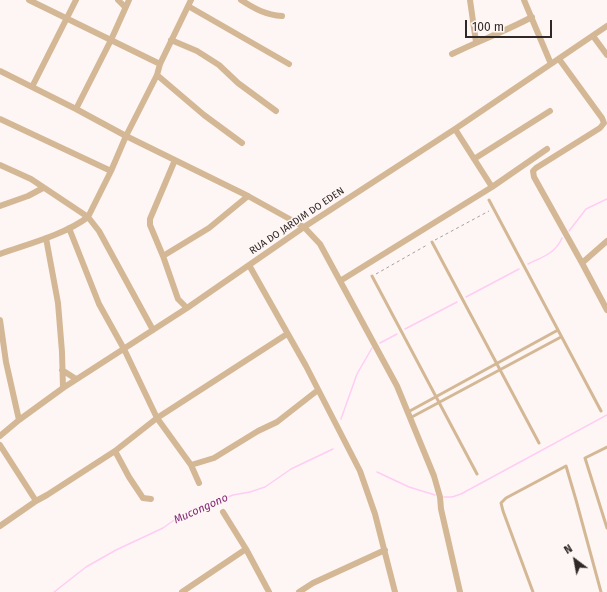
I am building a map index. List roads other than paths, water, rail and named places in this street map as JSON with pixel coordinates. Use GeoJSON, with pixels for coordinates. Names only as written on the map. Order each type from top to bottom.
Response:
{"type":"FeatureCollection","features":[{"type":"Feature","properties":{"kind":"street"},"geometry":{"type":"LineString","coordinates":[[29,0],[160,64]]}},
{"type":"Feature","properties":{"kind":"street"},"geometry":{"type":"LineString","coordinates":[[32,86],[76,0]]}},
{"type":"Feature","properties":{"kind":"street"},"geometry":{"type":"LineString","coordinates":[[118,0],[125,7]]}},
{"type":"Feature","properties":{"kind":"street"},"geometry":{"type":"LineString","coordinates":[[76,108],[111,40],[128,0]]}},
{"type":"Feature","properties":{"kind":"street"},"geometry":{"type":"LineString","coordinates":[[241,0],[259,11],[270,15],[282,16]]}},
{"type":"Feature","properties":{"kind":"street"},"geometry":{"type":"LineString","coordinates":[[470,0],[476,42]]}},
{"type":"Feature","properties":{"kind":"street"},"geometry":{"type":"LineString","coordinates":[[524,0],[551,64]]}},
{"type":"Feature","properties":{"kind":"street"},"geometry":{"type":"LineString","coordinates":[[0,254],[46,238],[69,228],[88,217],[111,171],[126,136],[157,75],[160,64],[171,40],[190,3],[288,64]]}},
{"type":"Feature","properties":{"kind":"street"},"geometry":{"type":"LineString","coordinates":[[452,54],[476,42],[505,31],[532,17]]}},
{"type":"Feature","properties":{"kind":"street","name":"RUA DO JARDIM DO EDEN"},"geometry":{"type":"LineString","coordinates":[[0,436],[19,420],[76,379],[187,308],[304,226],[455,129],[607,26]]}},
{"type":"Feature","properties":{"kind":"street"},"geometry":{"type":"LineString","coordinates":[[593,36],[607,55]]}},
{"type":"Feature","properties":{"kind":"street"},"geometry":{"type":"LineString","coordinates":[[171,40],[197,51],[219,65],[238,83],[276,111]]}},
{"type":"Feature","properties":{"kind":"street"},"geometry":{"type":"LineString","coordinates":[[559,59],[602,118],[604,123],[600,128],[536,168],[533,172],[534,177],[607,310]]}},
{"type":"Feature","properties":{"kind":"street"},"geometry":{"type":"LineString","coordinates":[[0,71],[76,108],[126,136],[248,196],[304,226],[320,244],[397,386],[430,465],[437,486],[460,592]]}},
{"type":"Feature","properties":{"kind":"street"},"geometry":{"type":"LineString","coordinates":[[157,75],[204,115],[242,143]]}},
{"type":"Feature","properties":{"kind":"street"},"geometry":{"type":"LineString","coordinates":[[474,159],[550,111]]}},
{"type":"Feature","properties":{"kind":"street"},"geometry":{"type":"LineString","coordinates":[[0,119],[111,171]]}},
{"type":"Feature","properties":{"kind":"street"},"geometry":{"type":"LineString","coordinates":[[455,129],[492,187]]}},
{"type":"Feature","properties":{"kind":"street"},"geometry":{"type":"LineString","coordinates":[[340,280],[492,187],[547,149]]}},
{"type":"Feature","properties":{"kind":"street"},"geometry":{"type":"LineString","coordinates":[[175,160],[150,219],[150,225],[178,299],[187,308]]}},
{"type":"Feature","properties":{"kind":"street"},"geometry":{"type":"LineString","coordinates":[[0,165],[31,180],[88,217],[99,231],[153,330]]}},
{"type":"Feature","properties":{"kind":"street"},"geometry":{"type":"LineString","coordinates":[[0,206],[28,196],[43,188]]}},
{"type":"Feature","properties":{"kind":"street"},"geometry":{"type":"LineString","coordinates":[[163,256],[209,228],[248,196]]}},
{"type":"Feature","properties":{"kind":"street"},"geometry":{"type":"LineString","coordinates":[[69,228],[99,304],[124,349],[157,418],[190,465],[199,483]]}},
{"type":"Feature","properties":{"kind":"street"},"geometry":{"type":"LineString","coordinates":[[46,238],[58,303],[63,388]]}},
{"type":"Feature","properties":{"kind":"street"},"geometry":{"type":"LineString","coordinates":[[582,263],[607,241]]}},
{"type":"Feature","properties":{"kind":"street"},"geometry":{"type":"LineString","coordinates":[[249,265],[318,390],[360,471],[375,514],[395,592]]}},
{"type":"Feature","properties":{"kind":"street"},"geometry":{"type":"LineString","coordinates":[[0,320],[6,362],[19,420]]}},
{"type":"Feature","properties":{"kind":"street"},"geometry":{"type":"LineString","coordinates":[[0,526],[36,501],[115,452],[157,418],[286,334]]}},
{"type":"Feature","properties":{"kind":"street"},"geometry":{"type":"LineString","coordinates":[[62,370],[76,379]]}},
{"type":"Feature","properties":{"kind":"street"},"geometry":{"type":"LineString","coordinates":[[190,465],[214,458],[258,431],[277,422],[318,390]]}},
{"type":"Feature","properties":{"kind":"street"},"geometry":{"type":"LineString","coordinates":[[0,445],[36,501]]}},
{"type":"Feature","properties":{"kind":"street"},"geometry":{"type":"LineString","coordinates":[[115,452],[143,498],[151,499]]}},
{"type":"Feature","properties":{"kind":"street"},"geometry":{"type":"LineString","coordinates":[[223,512],[246,549],[269,592]]}},
{"type":"Feature","properties":{"kind":"street"},"geometry":{"type":"LineString","coordinates":[[182,592],[246,549]]}},
{"type":"Feature","properties":{"kind":"street"},"geometry":{"type":"LineString","coordinates":[[299,592],[313,583],[385,550]]}},
{"type":"Feature","properties":{"kind":"lane"},"geometry":{"type":"LineString","coordinates":[[489,200],[601,411]]}},
{"type":"Feature","properties":{"kind":"lane"},"geometry":{"type":"LineString","coordinates":[[432,242],[538,443]]}},
{"type":"Feature","properties":{"kind":"lane"},"geometry":{"type":"LineString","coordinates":[[372,276],[477,474]]}},
{"type":"Feature","properties":{"kind":"lane"},"geometry":{"type":"LineString","coordinates":[[409,415],[436,397],[558,330]]}},
{"type":"Feature","properties":{"kind":"lane"},"geometry":{"type":"LineString","coordinates":[[409,415],[439,403],[561,337]]}},
{"type":"Feature","properties":{"kind":"lane"},"geometry":{"type":"LineString","coordinates":[[607,447],[586,458],[607,528]]}},
{"type":"Feature","properties":{"kind":"lane"},"geometry":{"type":"LineString","coordinates":[[533,592],[501,503],[506,498],[566,466],[601,592]]}},
{"type":"Feature","properties":{"kind":"waterway","name":"Mucongono"},"geometry":{"type":"LineString","coordinates":[[569,231],[586,209],[607,199]]}},
{"type":"Feature","properties":{"kind":"waterway","name":"Mucongono"},"geometry":{"type":"LineString","coordinates":[[528,264],[543,257],[556,248],[562,238]]}},
{"type":"Feature","properties":{"kind":"waterway","name":"Mucongono"},"geometry":{"type":"LineString","coordinates":[[466,297],[519,269]]}},
{"type":"Feature","properties":{"kind":"waterway","name":"Mucongono"},"geometry":{"type":"LineString","coordinates":[[405,329],[457,302]]}},
{"type":"Feature","properties":{"kind":"waterway","name":"Mucongono"},"geometry":{"type":"LineString","coordinates":[[380,343],[397,334]]}},
{"type":"Feature","properties":{"kind":"waterway","name":"Mucongono"},"geometry":{"type":"LineString","coordinates":[[341,419],[357,374],[372,348]]}},
{"type":"Feature","properties":{"kind":"waterway"},"geometry":{"type":"LineString","coordinates":[[444,497],[452,497],[461,494],[607,415]]}},
{"type":"Feature","properties":{"kind":"waterway","name":"Mucongono"},"geometry":{"type":"LineString","coordinates":[[54,592],[86,567],[116,550],[163,528],[177,518],[233,495],[250,492],[265,487],[291,469],[333,449]]}},
{"type":"Feature","properties":{"kind":"waterway"},"geometry":{"type":"LineString","coordinates":[[377,472],[409,487],[435,495]]}}]}
